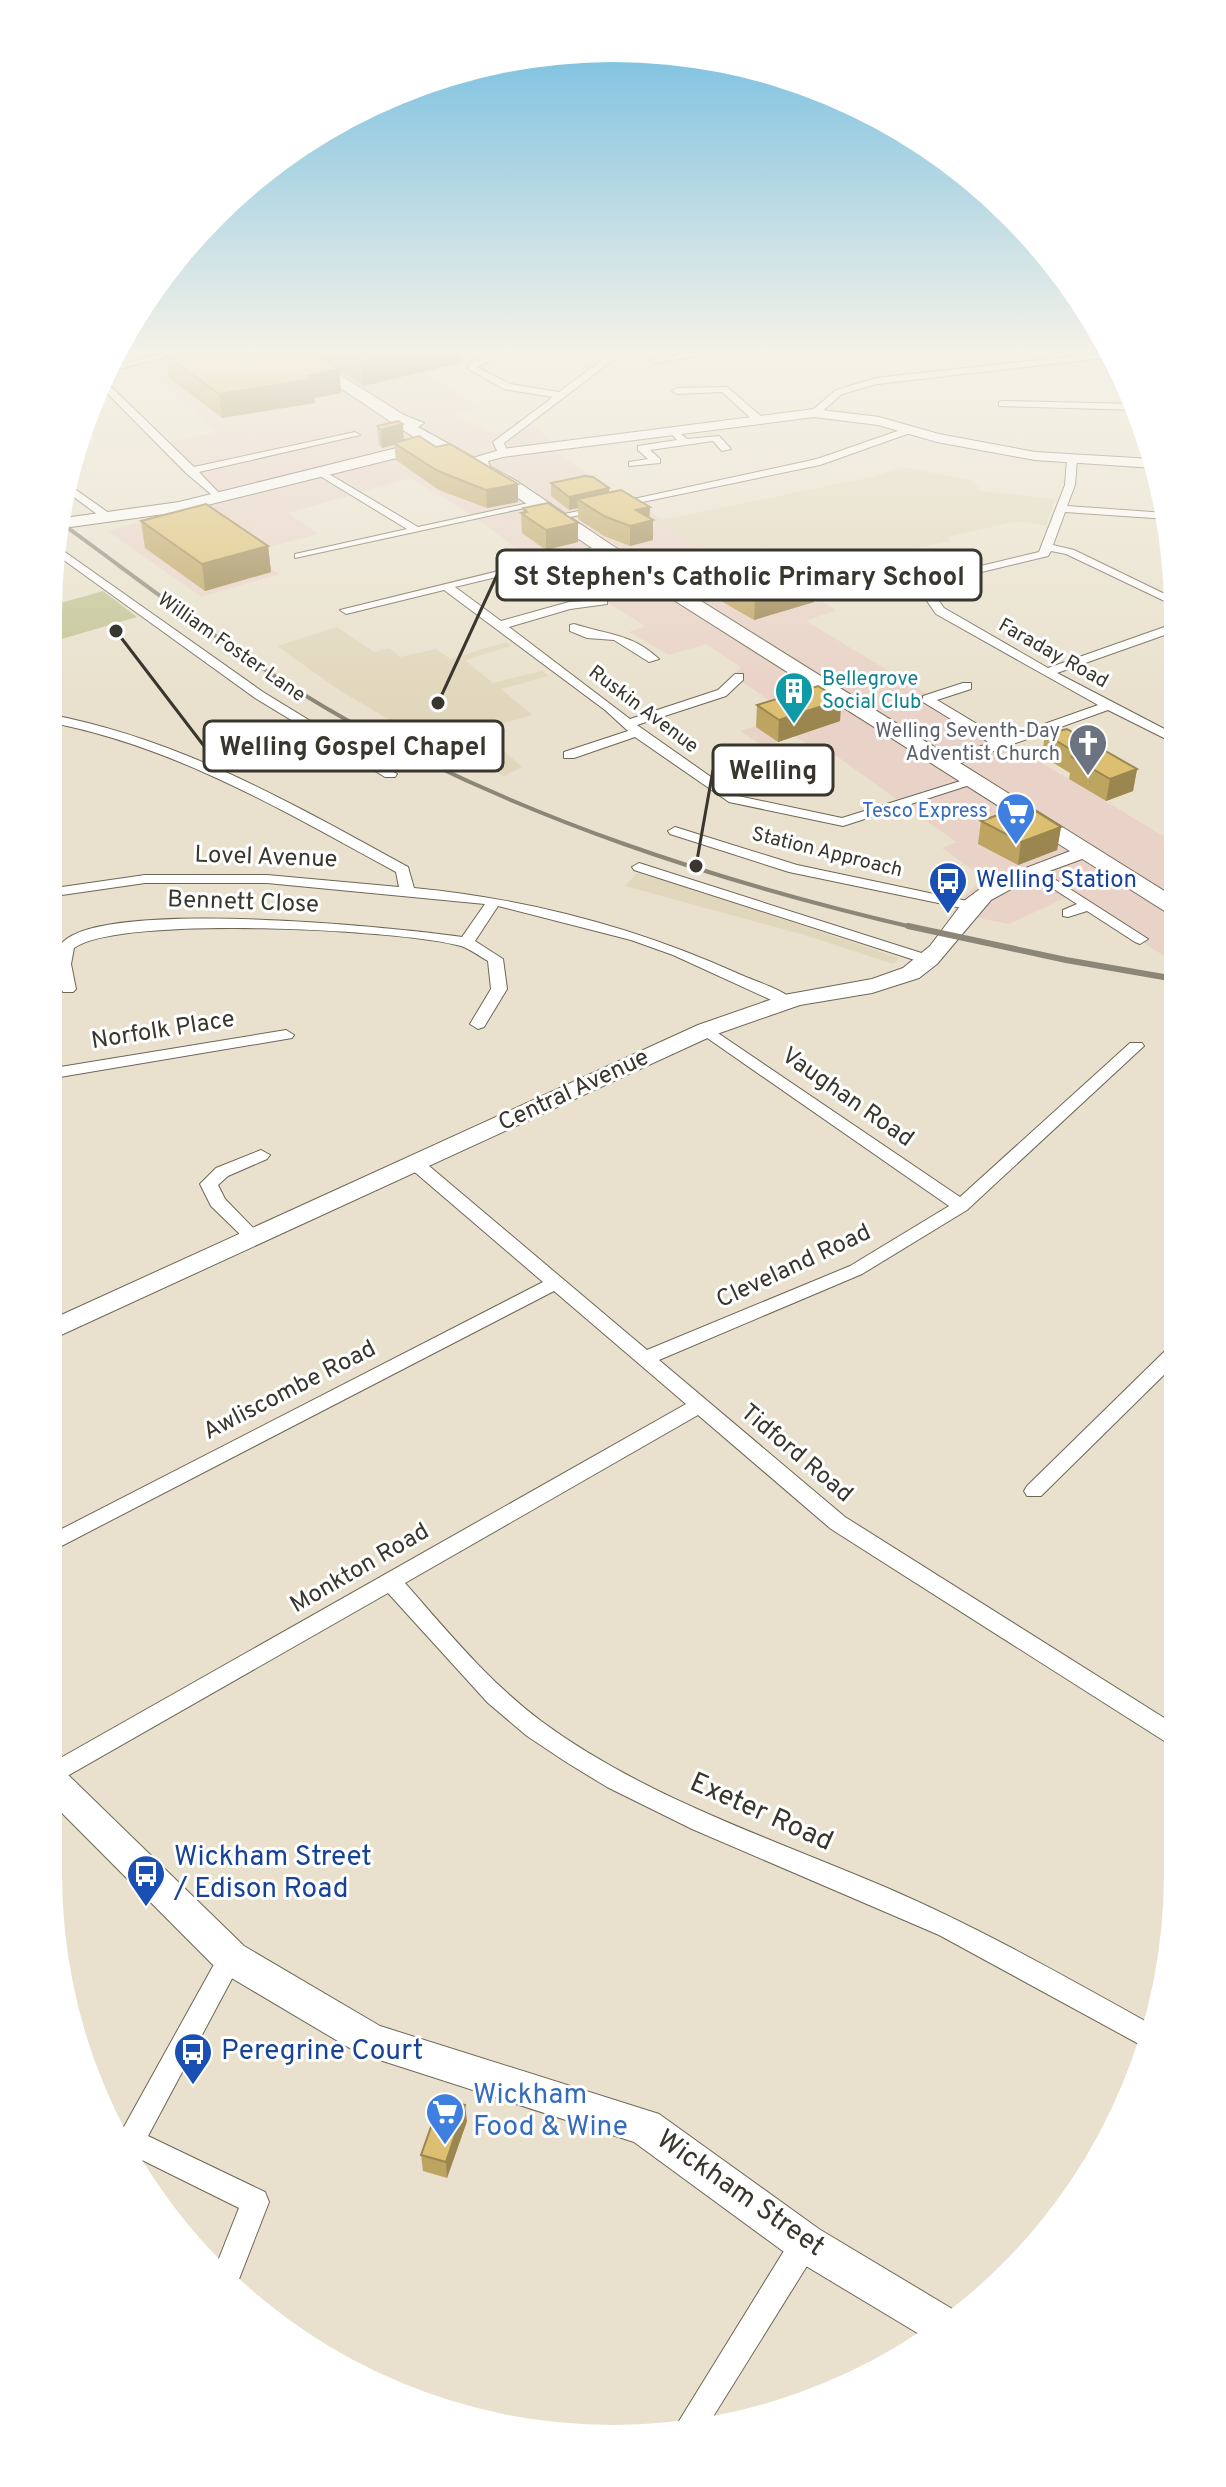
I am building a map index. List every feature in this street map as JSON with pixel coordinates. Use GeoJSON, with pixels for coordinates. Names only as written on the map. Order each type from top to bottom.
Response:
{"type":"FeatureCollection","features":[{"type":"Feature","properties":{"kind":"main road"},"geometry":{"type":"LineString","coordinates":[[70,522],[218,497],[338,469]]}},
{"type":"Feature","properties":{"kind":"main road"},"geometry":{"type":"LineString","coordinates":[[496,469],[512,486],[556,517],[1164,901]]}},
{"type":"Feature","properties":{"kind":"street"},"geometry":{"type":"LineString","coordinates":[[190,471],[199,469]]}},
{"type":"Feature","properties":{"kind":"street"},"geometry":{"type":"LineString","coordinates":[[556,517],[786,469]]}},
{"type":"Feature","properties":{"kind":"street"},"geometry":{"type":"LineString","coordinates":[[822,583],[836,581],[934,591],[943,578],[1036,557],[1049,547],[1073,469]]}},
{"type":"Feature","properties":{"kind":"street"},"geometry":{"type":"LineString","coordinates":[[190,471],[218,497]]}},
{"type":"Feature","properties":{"kind":"street"},"geometry":{"type":"LineString","coordinates":[[331,471],[416,530]]}},
{"type":"Feature","properties":{"kind":"street"},"geometry":{"type":"LineString","coordinates":[[76,494],[109,518]]}},
{"type":"Feature","properties":{"kind":"street"},"geometry":{"type":"LineString","coordinates":[[299,556],[538,504]]}},
{"type":"Feature","properties":{"kind":"street"},"geometry":{"type":"LineString","coordinates":[[1062,509],[1155,515]]}},
{"type":"Feature","properties":{"kind":"street"},"geometry":{"type":"LineString","coordinates":[[1049,547],[1070,552],[1164,597]]}},
{"type":"Feature","properties":{"kind":"street"},"geometry":{"type":"LineString","coordinates":[[346,610],[604,548]]}},
{"type":"Feature","properties":{"kind":"street","name":"William Foster Lane"},"geometry":{"type":"LineString","coordinates":[[65,556],[259,695],[390,774]]}},
{"type":"Feature","properties":{"kind":"street","name":"Ruskin Avenue"},"geometry":{"type":"LineString","coordinates":[[446,586],[723,794],[831,822],[850,821],[975,781]]}},
{"type":"Feature","properties":{"kind":"street","name":"Faraday Road"},"geometry":{"type":"LineString","coordinates":[[934,591],[933,601],[940,611],[1108,706],[1164,734]]}},
{"type":"Feature","properties":{"kind":"street"},"geometry":{"type":"LineString","coordinates":[[498,626],[603,602]]}},
{"type":"Feature","properties":{"kind":"street"},"geometry":{"type":"LineString","coordinates":[[549,612],[587,634],[617,637],[653,659]]}},
{"type":"Feature","properties":{"kind":"street"},"geometry":{"type":"LineString","coordinates":[[1047,672],[1164,631]]}},
{"type":"Feature","properties":{"kind":"street"},"geometry":{"type":"LineString","coordinates":[[569,755],[722,693],[739,677]]}},
{"type":"Feature","properties":{"kind":"street"},"geometry":{"type":"LineString","coordinates":[[967,686],[927,699],[1001,744]]}},
{"type":"Feature","properties":{"kind":"street"},"geometry":{"type":"LineString","coordinates":[[947,763],[1108,706]]}},
{"type":"Feature","properties":{"kind":"street","name":"Lovel Avenue"},"geometry":{"type":"LineString","coordinates":[[62,721],[116,731],[176,752],[403,870],[439,885],[636,937],[678,952],[786,1001]]}},
{"type":"Feature","properties":{"kind":"street","name":"Station Approach"},"geometry":{"type":"LineString","coordinates":[[675,831],[770,863],[972,906]]}},
{"type":"Feature","properties":{"kind":"street","name":"Central Avenue"},"geometry":{"type":"LineString","coordinates":[[62,1326],[706,1030],[786,1001],[884,984],[912,972],[929,960],[972,906],[1002,884],[1086,851]]}},
{"type":"Feature","properties":{"kind":"street"},"geometry":{"type":"LineString","coordinates":[[639,867],[929,960]]}},
{"type":"Feature","properties":{"kind":"street"},"geometry":{"type":"LineString","coordinates":[[403,870],[407,890]]}},
{"type":"Feature","properties":{"kind":"street"},"geometry":{"type":"LineString","coordinates":[[1034,870],[1140,939]]}},
{"type":"Feature","properties":{"kind":"street","name":"Lovel Avenue"},"geometry":{"type":"LineString","coordinates":[[62,891],[145,879],[267,879],[489,900]]}},
{"type":"Feature","properties":{"kind":"street"},"geometry":{"type":"LineString","coordinates":[[466,943],[489,900]]}},
{"type":"Feature","properties":{"kind":"street"},"geometry":{"type":"LineString","coordinates":[[1068,913],[1088,905]]}},
{"type":"Feature","properties":{"kind":"street","name":"Bennett Close"},"geometry":{"type":"LineString","coordinates":[[68,989],[63,964],[67,945],[91,931],[126,925],[189,924],[375,931],[466,943],[495,959],[499,989],[478,1024]]}},
{"type":"Feature","properties":{"kind":"street","name":"Vaughan Road"},"geometry":{"type":"LineString","coordinates":[[706,1030],[961,1206]]}},
{"type":"Feature","properties":{"kind":"street","name":"Norfolk Place"},"geometry":{"type":"LineString","coordinates":[[62,1072],[286,1035]]}},
{"type":"Feature","properties":{"kind":"street","name":"Cleveland Road"},"geometry":{"type":"LineString","coordinates":[[644,1359],[856,1270],[961,1206],[1136,1046]]}},
{"type":"Feature","properties":{"kind":"street"},"geometry":{"type":"LineString","coordinates":[[254,1238],[217,1202],[209,1184],[222,1172],[261,1155]]}},
{"type":"Feature","properties":{"kind":"street","name":"Tidford Road"},"geometry":{"type":"LineString","coordinates":[[416,1164],[838,1523],[1164,1729]]}},
{"type":"Feature","properties":{"kind":"street","name":"Awliscombe Road"},"geometry":{"type":"LineString","coordinates":[[62,1538],[555,1283]]}},
{"type":"Feature","properties":{"kind":"street"},"geometry":{"type":"LineString","coordinates":[[1034,1491],[1164,1364]]}},
{"type":"Feature","properties":{"kind":"street","name":"Monkton Road"},"geometry":{"type":"LineString","coordinates":[[62,1769],[698,1406]]}},
{"type":"Feature","properties":{"kind":"street","name":"Exeter Road"},"geometry":{"type":"LineString","coordinates":[[391,1582],[479,1679],[533,1728],[599,1771],[738,1839],[880,1896],[1003,1954],[1141,2032]]}},
{"type":"Feature","properties":{"kind":"street","name":"Wickham Street"},"geometry":{"type":"LineString","coordinates":[[62,1791],[231,1958],[371,2041],[645,2127],[805,2243],[935,2320]]}},
{"type":"Feature","properties":{"kind":"street"},"geometry":{"type":"LineString","coordinates":[[131,2141],[231,1958]]}},
{"type":"Feature","properties":{"kind":"street"},"geometry":{"type":"LineString","coordinates":[[135,2148],[255,2202],[229,2269]]}},
{"type":"Feature","properties":{"kind":"street"},"geometry":{"type":"LineString","coordinates":[[696,2418],[805,2243]]}},
{"type":"Feature","properties":{"kind":"shaded area"},"geometry":{"type":"Polygon","coordinates":[[[197,469],[580,469],[603,484],[591,487],[635,501],[671,526],[767,567],[836,610],[806,621],[1164,836],[1164,956],[1071,895],[1009,924],[953,913],[965,895],[985,879],[942,848],[956,842],[827,749],[818,752],[795,736],[763,746],[740,731],[791,715],[733,676],[741,667],[706,644],[669,655],[629,632],[645,626],[604,600],[573,602],[556,590],[567,586],[469,513],[411,478],[288,513],[318,534],[250,552],[279,574],[202,597],[107,531],[213,503],[202,474],[197,469]]]}},
{"type":"Feature","properties":{"kind":"shaded area"},"geometry":{"type":"Polygon","coordinates":[[[896,469],[913,469],[974,481],[980,491],[1055,499],[1046,526],[1017,521],[947,537],[951,541],[910,549],[742,570],[672,531],[671,526],[661,520],[868,478],[896,469]]]}},
{"type":"Feature","properties":{"kind":"shaded area"},"geometry":{"type":"Polygon","coordinates":[[[337,627],[374,652],[390,648],[400,657],[436,649],[450,659],[506,642],[511,646],[465,660],[493,683],[542,671],[548,676],[501,689],[532,715],[480,730],[522,767],[504,776],[407,730],[339,690],[277,646],[337,627]]]}},
{"type":"Feature","properties":{"kind":"shaded area"},"geometry":{"type":"Polygon","coordinates":[[[637,873],[899,958],[894,964],[801,934],[625,886],[637,873]]]}},
{"type":"Feature","properties":{"kind":"green space"},"geometry":{"type":"Polygon","coordinates":[[[103,591],[137,617],[62,639],[62,603],[103,591]]]}},
{"type":"Feature","properties":{"kind":"building"},"geometry":{"type":"Polygon","coordinates":[[[435,469],[493,469],[518,484],[486,490],[435,469]]]}},
{"type":"Feature","properties":{"kind":"building"},"geometry":{"type":"Polygon","coordinates":[[[593,477],[609,488],[569,497],[551,483],[593,477]]]}},
{"type":"Feature","properties":{"kind":"building"},"geometry":{"type":"Polygon","coordinates":[[[621,490],[650,507],[636,510],[653,520],[630,526],[604,516],[577,499],[621,490]]]}},
{"type":"Feature","properties":{"kind":"building"},"geometry":{"type":"Polygon","coordinates":[[[548,503],[578,523],[546,530],[521,513],[527,512],[523,508],[548,503]]]}},
{"type":"Feature","properties":{"kind":"building"},"geometry":{"type":"Polygon","coordinates":[[[206,504],[268,546],[202,564],[141,521],[206,504]]]}},
{"type":"Feature","properties":{"kind":"building"},"geometry":{"type":"Polygon","coordinates":[[[818,686],[841,700],[779,720],[757,705],[818,686]]]}},
{"type":"Feature","properties":{"kind":"building"},"geometry":{"type":"Polygon","coordinates":[[[1067,729],[1137,769],[1110,779],[1072,757],[1078,754],[1045,734],[1067,729]]]}},
{"type":"Feature","properties":{"kind":"building"},"geometry":{"type":"Polygon","coordinates":[[[1026,805],[1061,827],[1021,842],[981,821],[1026,805]]]}},
{"type":"Feature","properties":{"kind":"building"},"geometry":{"type":"Polygon","coordinates":[[[441,2099],[465,2105],[446,2162],[421,2155],[441,2099]]]}},
{"type":"Feature","properties":{"kind":"railway"},"geometry":{"type":"LineString","coordinates":[[69,529],[198,624],[307,697],[413,755],[552,817],[623,844],[769,890],[916,928]]}},
{"type":"Feature","properties":{"kind":"railway"},"geometry":{"type":"LineString","coordinates":[[908,926],[1066,960],[1164,977]]}},
{"type":"Feature","properties":{"kind":"place","name":"Welling Gospel Chapel"},"geometry":{"type":"Point","coordinates":[116,631]}},
{"type":"Feature","properties":{"kind":"place","name":"St Stephen's Catholic Primary School"},"geometry":{"type":"Point","coordinates":[438,703]}},
{"type":"Feature","properties":{"kind":"place","name":"Bellegrove Social Club"},"geometry":{"type":"Point","coordinates":[794,725]}},
{"type":"Feature","properties":{"kind":"place","name":"Welling Seventh-Day Adventist Church"},"geometry":{"type":"Point","coordinates":[1088,777]}},
{"type":"Feature","properties":{"kind":"place","name":"Tesco Express"},"geometry":{"type":"Point","coordinates":[1016,846]}},
{"type":"Feature","properties":{"kind":"place","name":"Welling"},"geometry":{"type":"Point","coordinates":[696,866]}},
{"type":"Feature","properties":{"kind":"place","name":"Welling Station"},"geometry":{"type":"Point","coordinates":[948,915]}},
{"type":"Feature","properties":{"kind":"place","name":"Wickham Street / Edison Road"},"geometry":{"type":"Point","coordinates":[146,1908]}},
{"type":"Feature","properties":{"kind":"place","name":"Peregrine Court"},"geometry":{"type":"Point","coordinates":[193,2086]}},
{"type":"Feature","properties":{"kind":"place","name":"Wickham Food & Wine"},"geometry":{"type":"Point","coordinates":[445,2146]}}]}
